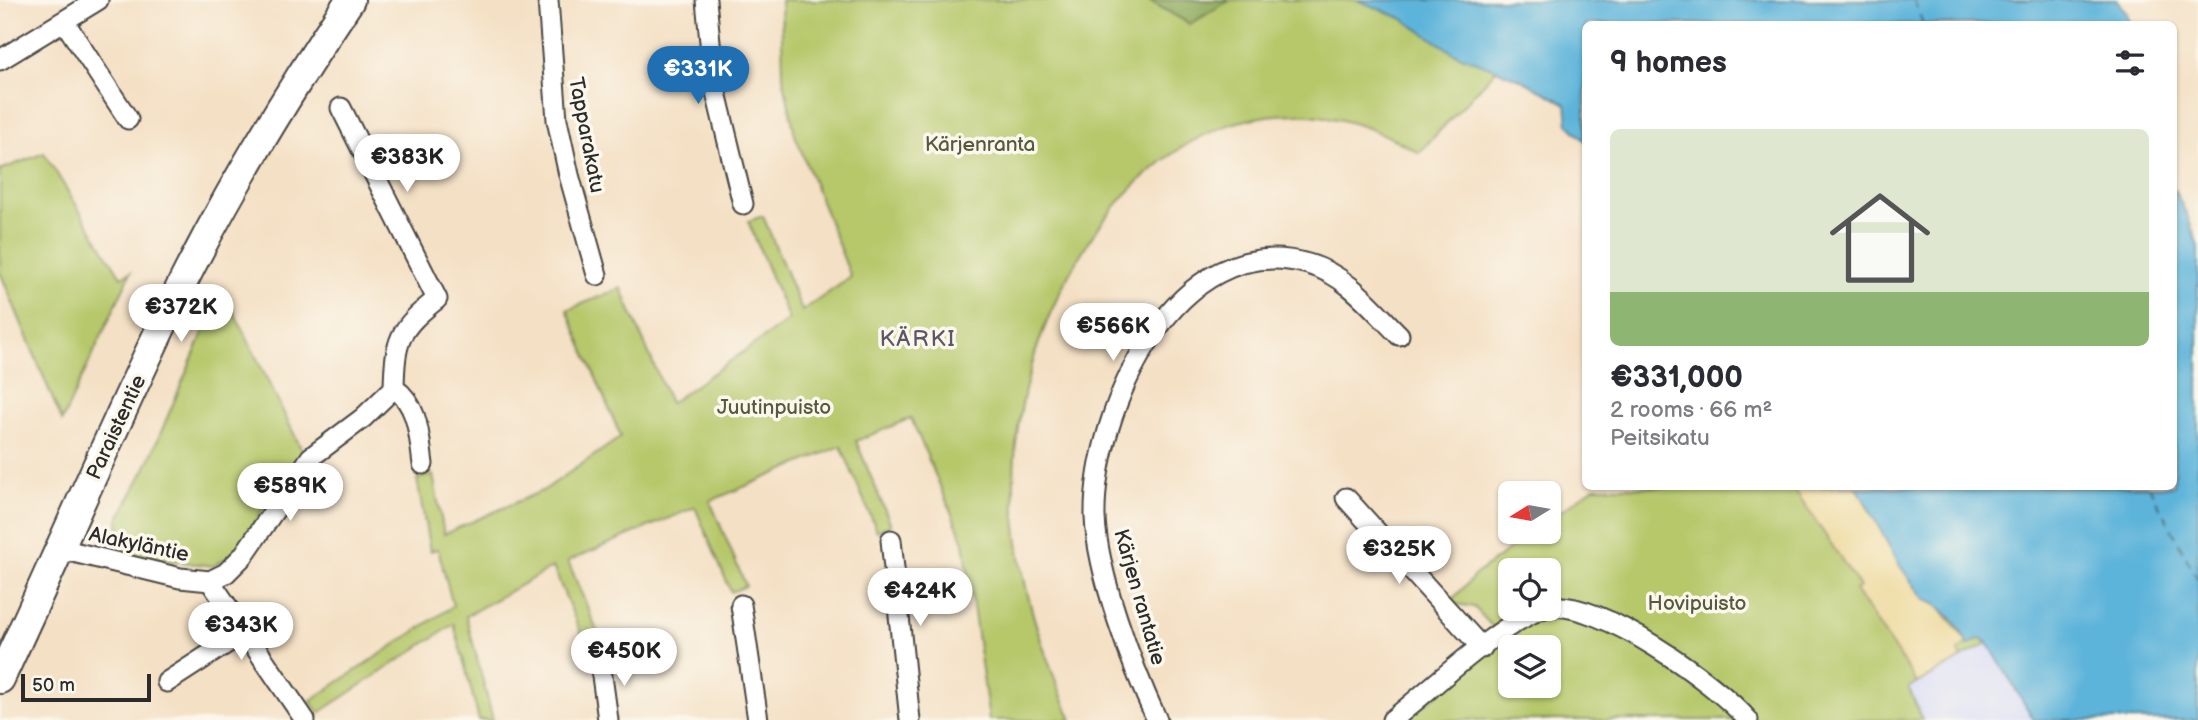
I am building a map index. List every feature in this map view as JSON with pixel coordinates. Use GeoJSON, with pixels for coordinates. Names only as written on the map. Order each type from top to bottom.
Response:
{"type":"FeatureCollection","features":[{"type":"Feature","properties":{"kind":"main road","name":"Paraistentie"},"geometry":{"type":"LineString","coordinates":[[0,679],[181,287],[229,195],[299,77],[350,0]]}},
{"type":"Feature","properties":{"kind":"street"},"geometry":{"type":"LineString","coordinates":[[0,60],[97,0]]}},
{"type":"Feature","properties":{"kind":"street","name":"Tapparakatu"},"geometry":{"type":"LineString","coordinates":[[548,0],[558,120],[569,175],[597,275]]}},
{"type":"Feature","properties":{"kind":"street"},"geometry":{"type":"LineString","coordinates":[[706,0],[713,84],[743,204]]}},
{"type":"Feature","properties":{"kind":"street"},"geometry":{"type":"LineString","coordinates":[[64,21],[128,120]]}},
{"type":"Feature","properties":{"kind":"street"},"geometry":{"type":"LineString","coordinates":[[341,108],[437,299],[410,320],[400,336],[394,388],[405,395],[412,410],[423,464]]}},
{"type":"Feature","properties":{"kind":"street","name":"Kärjen rantatie"},"geometry":{"type":"LineString","coordinates":[[1157,720],[1121,628],[1095,519],[1096,491],[1105,435],[1138,359],[1174,308],[1191,291],[1219,272],[1255,261],[1292,260],[1332,273],[1348,284],[1399,335]]}},
{"type":"Feature","properties":{"kind":"street","name":"Alakyläntie"},"geometry":{"type":"LineString","coordinates":[[61,549],[180,578],[211,581],[226,573],[243,556],[311,457],[363,418],[394,388]]}},
{"type":"Feature","properties":{"kind":"street"},"geometry":{"type":"LineString","coordinates":[[1346,498],[1482,648]]}},
{"type":"Feature","properties":{"kind":"street"},"geometry":{"type":"LineString","coordinates":[[891,540],[909,720]]}},
{"type":"Feature","properties":{"kind":"street"},"geometry":{"type":"LineString","coordinates":[[211,581],[305,720]]}},
{"type":"Feature","properties":{"kind":"street"},"geometry":{"type":"LineString","coordinates":[[741,606],[758,720]]}},
{"type":"Feature","properties":{"kind":"street"},"geometry":{"type":"LineString","coordinates":[[1561,607],[1573,607],[1654,645],[1706,683],[1748,720]]}},
{"type":"Feature","properties":{"kind":"street"},"geometry":{"type":"LineString","coordinates":[[1392,720],[1518,621]]}},
{"type":"Feature","properties":{"kind":"street"},"geometry":{"type":"LineString","coordinates":[[167,682],[244,632]]}},
{"type":"Feature","properties":{"kind":"street"},"geometry":{"type":"LineString","coordinates":[[600,661],[608,720]]}},
{"type":"Feature","properties":{"kind":"shaded area"},"geometry":{"type":"Polygon","coordinates":[[[1988,643],[2034,720],[1922,720],[1909,688],[1988,643]]]}},
{"type":"Feature","properties":{"kind":"green space","name":"Kärjenranta"},"geometry":{"type":"Polygon","coordinates":[[[781,0],[1148,0],[1190,24],[1230,0],[1473,0],[1510,74],[1497,69],[1419,153],[1341,120],[1269,116],[1203,136],[1145,176],[1096,231],[1058,297],[1031,369],[1016,444],[1014,480],[1015,516],[1026,586],[1045,654],[1072,720],[989,720],[964,542],[911,418],[856,441],[891,525],[877,531],[841,446],[710,501],[746,586],[731,592],[695,507],[568,561],[603,645],[589,652],[553,567],[466,616],[493,720],[479,720],[454,624],[319,713],[310,701],[453,606],[438,549],[430,551],[417,479],[433,475],[444,534],[544,490],[621,437],[567,310],[621,288],[670,403],[789,320],[748,221],[763,216],[802,311],[851,277],[795,135],[783,76],[781,0]]]}},
{"type":"Feature","properties":{"kind":"green space"},"geometry":{"type":"Polygon","coordinates":[[[1148,0],[1230,0],[1190,24],[1148,0]]]}},
{"type":"Feature","properties":{"kind":"green space"},"geometry":{"type":"Polygon","coordinates":[[[44,153],[121,277],[131,272],[62,421],[0,272],[0,170],[44,153]]]}},
{"type":"Feature","properties":{"kind":"green space"},"geometry":{"type":"Polygon","coordinates":[[[222,288],[304,454],[277,485],[238,550],[213,566],[121,555],[118,520],[148,463],[222,288]]]}},
{"type":"Feature","properties":{"kind":"green space","name":"Hovipuisto"},"geometry":{"type":"Polygon","coordinates":[[[1590,490],[1859,490],[1900,566],[1945,612],[1988,643],[1909,688],[1922,720],[1405,720],[1498,646],[1498,698],[1561,698],[1561,635],[1500,635],[1474,607],[1456,604],[1452,600],[1475,575],[1517,544],[1561,544],[1561,511],[1590,490]]]}},
{"type":"Feature","properties":{"kind":"sand"},"geometry":{"type":"Polygon","coordinates":[[[1795,490],[1859,490],[1900,566],[1925,600],[1935,602],[1968,643],[1958,651],[1962,658],[1917,683],[1855,590],[1860,587],[1795,490]]]}},
{"type":"Feature","properties":{"kind":"water"},"geometry":{"type":"Polygon","coordinates":[[[1357,0],[2117,0],[2127,13],[2128,21],[1582,21],[1582,138],[1568,124],[1566,104],[1522,80],[1454,53],[1401,18],[1357,0]]]}},
{"type":"Feature","properties":{"kind":"water"},"geometry":{"type":"Polygon","coordinates":[[[2177,195],[2198,247],[2198,720],[2034,720],[1988,643],[1980,638],[1968,646],[1951,618],[1938,606],[1925,600],[1900,566],[1859,490],[2177,490],[2177,195]]]}},
{"type":"Feature","properties":{"kind":"ferry route"},"geometry":{"type":"LineString","coordinates":[[1914,0],[1922,21]]}},
{"type":"Feature","properties":{"kind":"ferry route"},"geometry":{"type":"LineString","coordinates":[[2151,490],[2198,580]]}},
{"type":"Feature","properties":{"kind":"district","name":"KÄRKI"},"geometry":{"type":"Point","coordinates":[918,338]}},
{"type":"Feature","properties":{"kind":"park label","name":"Juutinpuisto"},"geometry":{"type":"Point","coordinates":[774,407]}}]}
